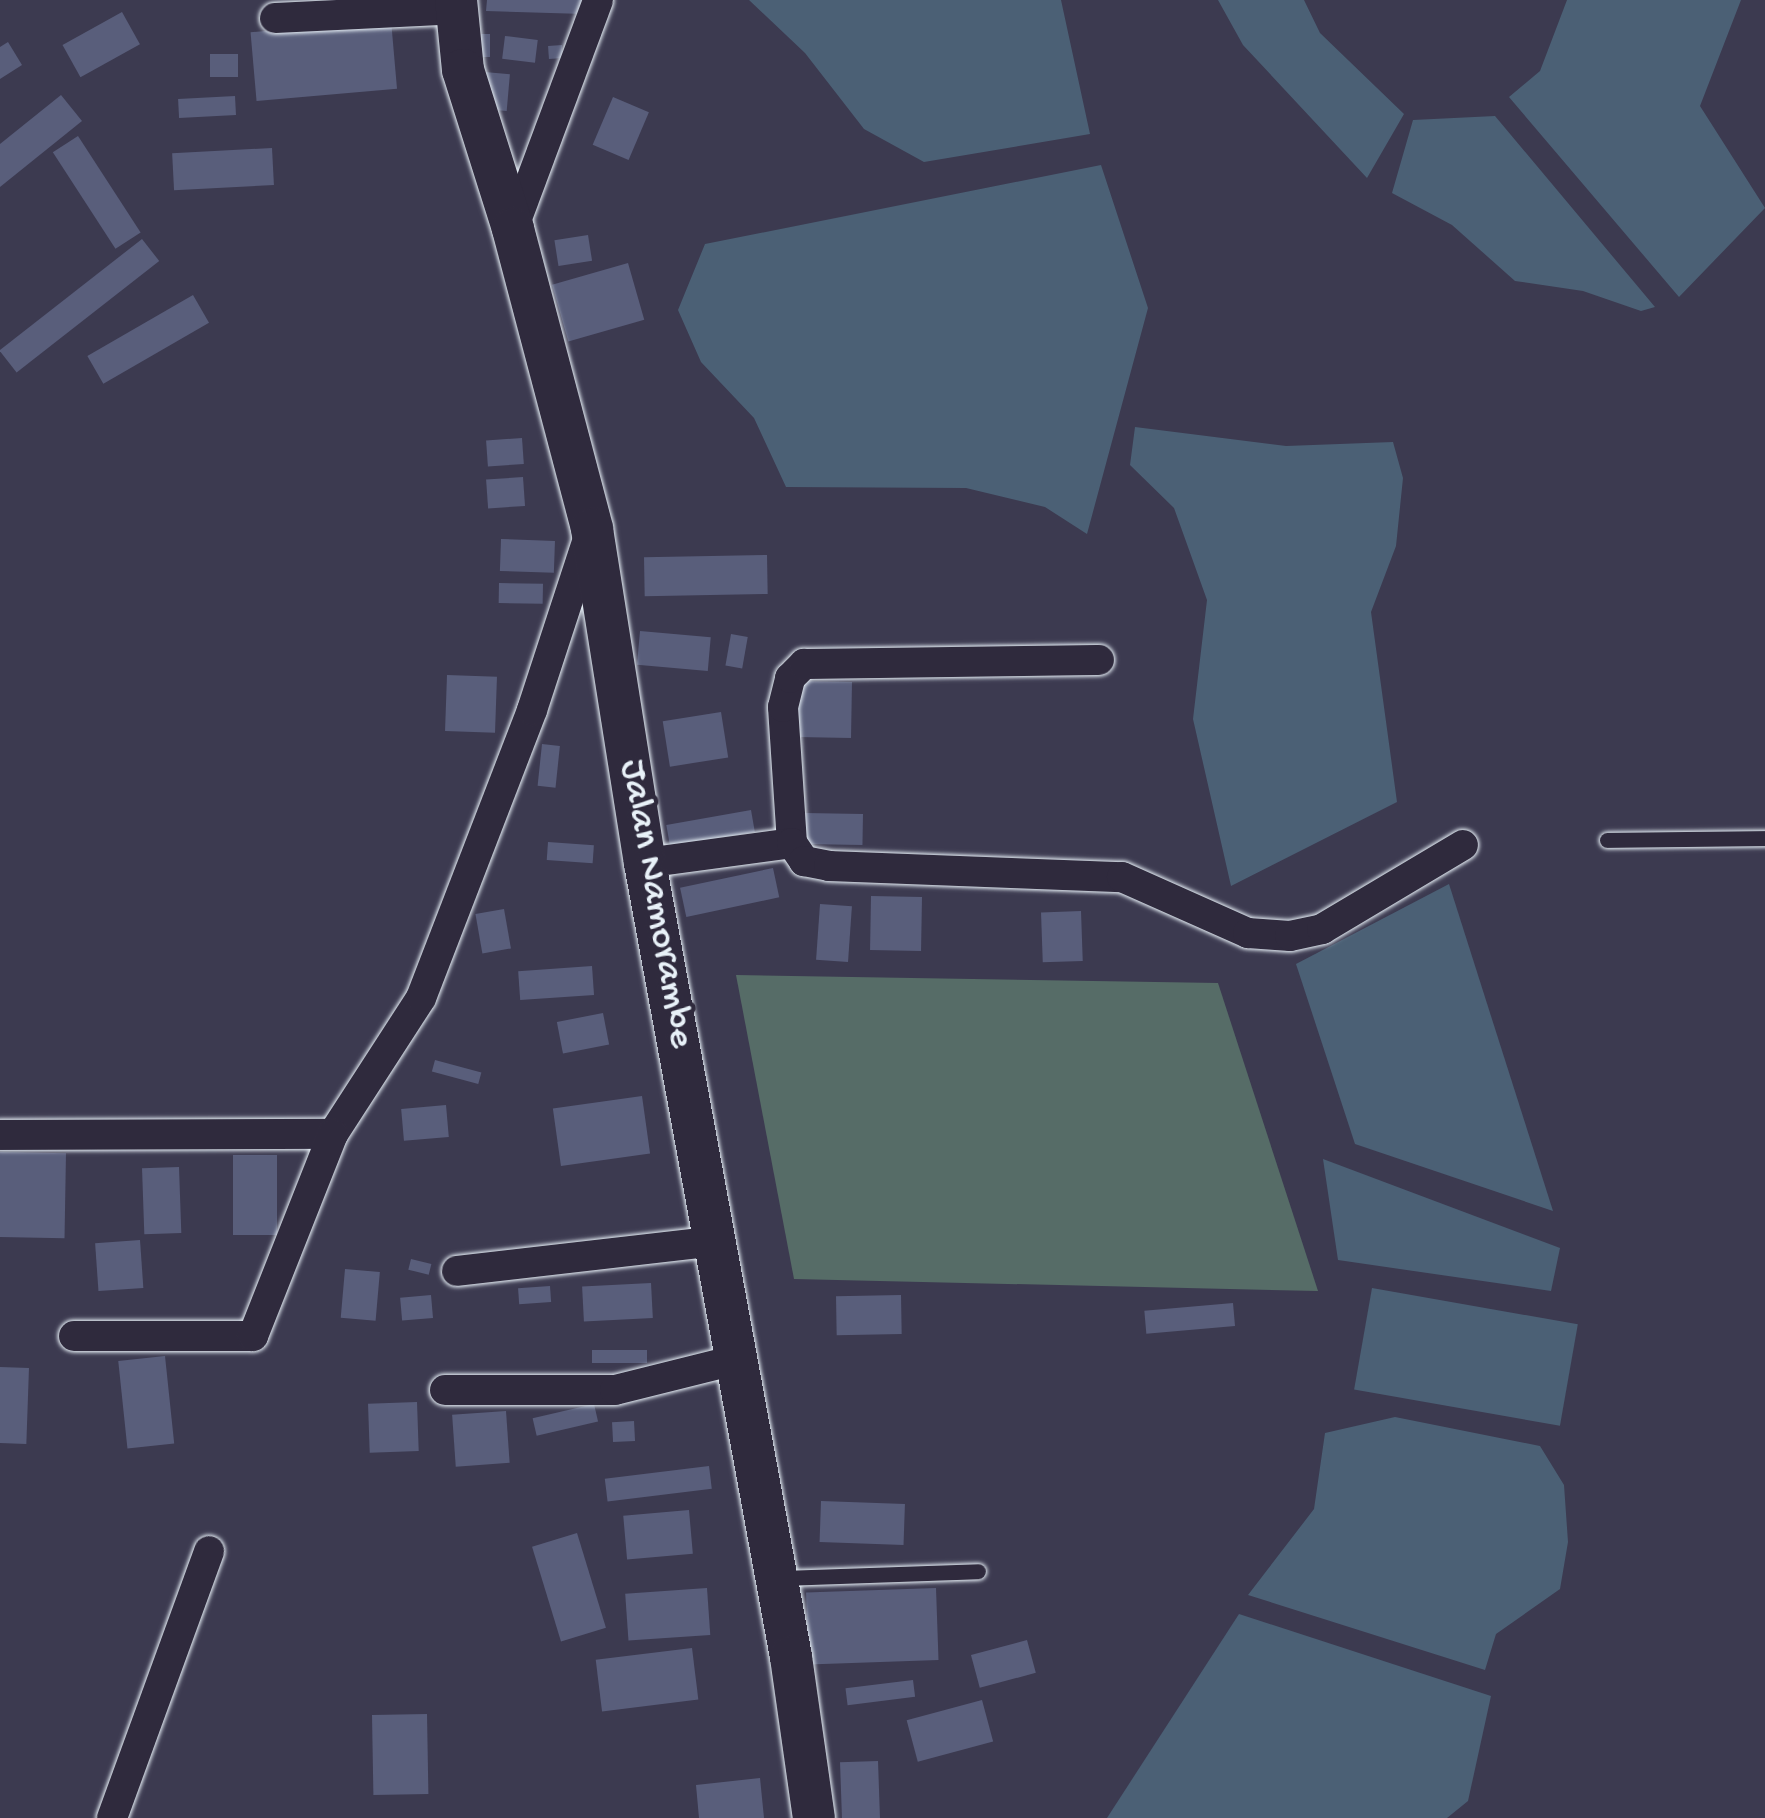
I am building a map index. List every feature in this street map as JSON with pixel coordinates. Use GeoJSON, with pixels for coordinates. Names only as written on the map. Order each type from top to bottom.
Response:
{"type":"FeatureCollection","features":[{"type":"Feature","properties":{"kind":"main road","name":"Jalan Namorambe"},"geometry":{"type":"LineString","coordinates":[[456,4],[464,70],[514,230],[592,528],[645,863],[778,1578],[814,1818]]}},
{"type":"Feature","properties":{"kind":"street"},"geometry":{"type":"LineString","coordinates":[[514,230],[598,0]]}},
{"type":"Feature","properties":{"kind":"street"},"geometry":{"type":"LineString","coordinates":[[275,18],[456,4]]}},
{"type":"Feature","properties":{"kind":"street"},"geometry":{"type":"LineString","coordinates":[[74,1336],[253,1336],[333,1134],[421,998],[532,710],[592,528]]}},
{"type":"Feature","properties":{"kind":"street"},"geometry":{"type":"LineString","coordinates":[[1100,660],[804,664],[790,678],[784,707],[792,843],[804,861],[830,866],[1134,878],[1206,918],[1248,933],[1290,936],[1322,929],[1463,845]]}},
{"type":"Feature","properties":{"kind":"street"},"geometry":{"type":"LineString","coordinates":[[645,863],[792,843]]}},
{"type":"Feature","properties":{"kind":"street"},"geometry":{"type":"LineString","coordinates":[[0,1136],[333,1134]]}},
{"type":"Feature","properties":{"kind":"street"},"geometry":{"type":"LineString","coordinates":[[456,1271],[718,1241]]}},
{"type":"Feature","properties":{"kind":"street"},"geometry":{"type":"LineString","coordinates":[[445,1390],[614,1390],[739,1359]]}},
{"type":"Feature","properties":{"kind":"street"},"geometry":{"type":"LineString","coordinates":[[112,1818],[209,1552]]}},
{"type":"Feature","properties":{"kind":"lane"},"geometry":{"type":"LineString","coordinates":[[1607,840],[1765,838]]}},
{"type":"Feature","properties":{"kind":"lane"},"geometry":{"type":"LineString","coordinates":[[778,1578],[978,1572]]}},
{"type":"Feature","properties":{"kind":"green space"},"geometry":{"type":"Polygon","coordinates":[[[736,975],[1218,983],[1318,1291],[794,1279],[736,975]]]}},
{"type":"Feature","properties":{"kind":"water"},"geometry":{"type":"Polygon","coordinates":[[[749,0],[1061,0],[1090,134],[924,162],[864,129],[805,53],[749,0]]]}},
{"type":"Feature","properties":{"kind":"water"},"geometry":{"type":"Polygon","coordinates":[[[1218,0],[1304,0],[1320,33],[1404,114],[1367,178],[1243,45],[1218,0]]]}},
{"type":"Feature","properties":{"kind":"water"},"geometry":{"type":"Polygon","coordinates":[[[1567,0],[1741,0],[1700,106],[1765,208],[1679,297],[1509,97],[1540,71],[1567,0]]]}},
{"type":"Feature","properties":{"kind":"water"},"geometry":{"type":"Polygon","coordinates":[[[1495,116],[1655,307],[1641,311],[1583,291],[1515,281],[1452,225],[1392,193],[1413,120],[1495,116]]]}},
{"type":"Feature","properties":{"kind":"water"},"geometry":{"type":"Polygon","coordinates":[[[1101,165],[1148,308],[1087,534],[1045,507],[966,488],[786,487],[754,418],[701,362],[678,310],[705,244],[1101,165]]]}},
{"type":"Feature","properties":{"kind":"water"},"geometry":{"type":"Polygon","coordinates":[[[1135,427],[1286,446],[1393,442],[1403,478],[1396,546],[1371,612],[1397,802],[1231,886],[1193,719],[1207,600],[1174,508],[1130,465],[1135,427]]]}},
{"type":"Feature","properties":{"kind":"water"},"geometry":{"type":"Polygon","coordinates":[[[1449,884],[1553,1211],[1355,1144],[1296,964],[1449,884]]]}},
{"type":"Feature","properties":{"kind":"water"},"geometry":{"type":"Polygon","coordinates":[[[1323,1159],[1560,1248],[1551,1291],[1338,1260],[1323,1159]]]}},
{"type":"Feature","properties":{"kind":"water"},"geometry":{"type":"Polygon","coordinates":[[[1372,1288],[1578,1324],[1560,1426],[1354,1389],[1372,1288]]]}},
{"type":"Feature","properties":{"kind":"water"},"geometry":{"type":"Polygon","coordinates":[[[1395,1417],[1540,1446],[1564,1485],[1568,1542],[1560,1589],[1496,1634],[1485,1670],[1248,1595],[1314,1509],[1325,1433],[1395,1417]]]}},
{"type":"Feature","properties":{"kind":"water"},"geometry":{"type":"Polygon","coordinates":[[[1239,1614],[1491,1696],[1468,1801],[1447,1818],[1107,1818],[1239,1614]]]}},
{"type":"Feature","properties":{"kind":"building"},"geometry":{"type":"Polygon","coordinates":[[[487,0],[585,0],[584,14],[486,11],[487,0]]]}},
{"type":"Feature","properties":{"kind":"building"},"geometry":{"type":"Polygon","coordinates":[[[122,12],[140,44],[80,77],[63,45],[122,12]]]}},
{"type":"Feature","properties":{"kind":"building"},"geometry":{"type":"Polygon","coordinates":[[[391,20],[397,89],[257,101],[251,32],[391,20]]]}},
{"type":"Feature","properties":{"kind":"building"},"geometry":{"type":"Polygon","coordinates":[[[481,34],[490,34],[490,57],[481,57],[481,34]]]}},
{"type":"Feature","properties":{"kind":"building"},"geometry":{"type":"Polygon","coordinates":[[[505,36],[538,40],[535,63],[502,59],[505,36]]]}},
{"type":"Feature","properties":{"kind":"building"},"geometry":{"type":"Polygon","coordinates":[[[8,42],[22,65],[0,79],[0,47],[8,42]]]}},
{"type":"Feature","properties":{"kind":"building"},"geometry":{"type":"Polygon","coordinates":[[[562,45],[563,58],[549,59],[548,46],[562,45]]]}},
{"type":"Feature","properties":{"kind":"building"},"geometry":{"type":"Polygon","coordinates":[[[210,54],[238,54],[238,77],[210,77],[210,54]]]}},
{"type":"Feature","properties":{"kind":"building"},"geometry":{"type":"Polygon","coordinates":[[[485,72],[510,74],[507,111],[482,109],[485,72]]]}},
{"type":"Feature","properties":{"kind":"building"},"geometry":{"type":"Polygon","coordinates":[[[61,95],[82,121],[0,187],[0,144],[61,95]]]}},
{"type":"Feature","properties":{"kind":"building"},"geometry":{"type":"Polygon","coordinates":[[[235,96],[236,115],[179,118],[178,99],[235,96]]]}},
{"type":"Feature","properties":{"kind":"building"},"geometry":{"type":"Polygon","coordinates":[[[613,97],[649,112],[629,160],[593,145],[613,97]]]}},
{"type":"Feature","properties":{"kind":"building"},"geometry":{"type":"Polygon","coordinates":[[[78,136],[141,232],[115,249],[53,152],[78,136]]]}},
{"type":"Feature","properties":{"kind":"building"},"geometry":{"type":"Polygon","coordinates":[[[272,148],[274,185],[174,190],[172,153],[272,148]]]}},
{"type":"Feature","properties":{"kind":"building"},"geometry":{"type":"Polygon","coordinates":[[[588,235],[592,261],[558,266],[554,240],[588,235]]]}},
{"type":"Feature","properties":{"kind":"building"},"geometry":{"type":"Polygon","coordinates":[[[142,239],[159,261],[17,372],[0,350],[142,239]]]}},
{"type":"Feature","properties":{"kind":"building"},"geometry":{"type":"Polygon","coordinates":[[[628,263],[644,320],[568,341],[552,285],[628,263]]]}},
{"type":"Feature","properties":{"kind":"building"},"geometry":{"type":"Polygon","coordinates":[[[193,295],[209,323],[103,384],[87,356],[193,295]]]}},
{"type":"Feature","properties":{"kind":"building"},"geometry":{"type":"Polygon","coordinates":[[[522,438],[524,464],[488,466],[486,441],[522,438]]]}},
{"type":"Feature","properties":{"kind":"building"},"geometry":{"type":"Polygon","coordinates":[[[523,477],[525,506],[488,509],[486,480],[523,477]]]}},
{"type":"Feature","properties":{"kind":"building"},"geometry":{"type":"Polygon","coordinates":[[[501,539],[555,541],[554,573],[500,571],[501,539]]]}},
{"type":"Feature","properties":{"kind":"building"},"geometry":{"type":"Polygon","coordinates":[[[767,555],[768,594],[645,596],[644,557],[767,555]]]}},
{"type":"Feature","properties":{"kind":"building"},"geometry":{"type":"Polygon","coordinates":[[[499,583],[543,584],[543,604],[499,603],[499,583]]]}},
{"type":"Feature","properties":{"kind":"building"},"geometry":{"type":"Polygon","coordinates":[[[640,631],[711,637],[708,671],[637,665],[640,631]]]}},
{"type":"Feature","properties":{"kind":"building"},"geometry":{"type":"Polygon","coordinates":[[[731,634],[748,637],[742,668],[725,666],[731,634]]]}},
{"type":"Feature","properties":{"kind":"building"},"geometry":{"type":"Polygon","coordinates":[[[447,675],[497,677],[495,733],[445,731],[447,675]]]}},
{"type":"Feature","properties":{"kind":"building"},"geometry":{"type":"Polygon","coordinates":[[[798,681],[852,682],[851,738],[797,737],[798,681]]]}},
{"type":"Feature","properties":{"kind":"building"},"geometry":{"type":"Polygon","coordinates":[[[721,712],[728,757],[670,767],[663,721],[721,712]]]}},
{"type":"Feature","properties":{"kind":"building"},"geometry":{"type":"Polygon","coordinates":[[[542,744],[560,746],[556,788],[538,786],[542,744]]]}},
{"type":"Feature","properties":{"kind":"building"},"geometry":{"type":"Polygon","coordinates":[[[751,810],[755,832],[670,847],[666,825],[751,810]]]}},
{"type":"Feature","properties":{"kind":"building"},"geometry":{"type":"Polygon","coordinates":[[[805,813],[863,814],[862,845],[804,844],[805,813]]]}},
{"type":"Feature","properties":{"kind":"building"},"geometry":{"type":"Polygon","coordinates":[[[548,842],[594,845],[593,863],[547,860],[548,842]]]}},
{"type":"Feature","properties":{"kind":"building"},"geometry":{"type":"Polygon","coordinates":[[[773,868],[779,897],[686,917],[680,888],[773,868]]]}},
{"type":"Feature","properties":{"kind":"building"},"geometry":{"type":"Polygon","coordinates":[[[871,896],[922,897],[921,951],[870,950],[871,896]]]}},
{"type":"Feature","properties":{"kind":"building"},"geometry":{"type":"Polygon","coordinates":[[[820,904],[852,906],[848,962],[816,960],[820,904]]]}},
{"type":"Feature","properties":{"kind":"building"},"geometry":{"type":"Polygon","coordinates":[[[504,909],[511,948],[482,953],[475,914],[504,909]]]}},
{"type":"Feature","properties":{"kind":"building"},"geometry":{"type":"Polygon","coordinates":[[[1081,911],[1083,961],[1043,962],[1041,912],[1081,911]]]}},
{"type":"Feature","properties":{"kind":"building"},"geometry":{"type":"Polygon","coordinates":[[[592,966],[594,995],[520,1000],[518,971],[592,966]]]}},
{"type":"Feature","properties":{"kind":"building"},"geometry":{"type":"Polygon","coordinates":[[[603,1013],[609,1044],[563,1053],[557,1022],[603,1013]]]}},
{"type":"Feature","properties":{"kind":"building"},"geometry":{"type":"Polygon","coordinates":[[[435,1060],[481,1072],[478,1084],[432,1072],[435,1060]]]}},
{"type":"Feature","properties":{"kind":"building"},"geometry":{"type":"Polygon","coordinates":[[[642,1096],[650,1153],[561,1166],[553,1109],[642,1096]]]}},
{"type":"Feature","properties":{"kind":"building"},"geometry":{"type":"Polygon","coordinates":[[[446,1105],[449,1137],[404,1141],[401,1109],[446,1105]]]}},
{"type":"Feature","properties":{"kind":"building"},"geometry":{"type":"Polygon","coordinates":[[[0,1152],[66,1153],[65,1238],[0,1237],[0,1152]]]}},
{"type":"Feature","properties":{"kind":"building"},"geometry":{"type":"Polygon","coordinates":[[[233,1155],[277,1155],[277,1235],[233,1235],[233,1155]]]}},
{"type":"Feature","properties":{"kind":"building"},"geometry":{"type":"Polygon","coordinates":[[[179,1167],[181,1233],[144,1234],[142,1168],[179,1167]]]}},
{"type":"Feature","properties":{"kind":"building"},"geometry":{"type":"Polygon","coordinates":[[[140,1240],[143,1288],[98,1291],[95,1243],[140,1240]]]}},
{"type":"Feature","properties":{"kind":"building"},"geometry":{"type":"Polygon","coordinates":[[[411,1259],[431,1264],[429,1275],[408,1270],[411,1259]]]}},
{"type":"Feature","properties":{"kind":"building"},"geometry":{"type":"Polygon","coordinates":[[[345,1269],[380,1272],[376,1321],[341,1318],[345,1269]]]}},
{"type":"Feature","properties":{"kind":"building"},"geometry":{"type":"Polygon","coordinates":[[[651,1283],[653,1318],[584,1322],[582,1287],[651,1283]]]}},
{"type":"Feature","properties":{"kind":"building"},"geometry":{"type":"Polygon","coordinates":[[[550,1286],[551,1302],[519,1304],[518,1288],[550,1286]]]}},
{"type":"Feature","properties":{"kind":"building"},"geometry":{"type":"Polygon","coordinates":[[[431,1295],[433,1318],[402,1321],[400,1298],[431,1295]]]}},
{"type":"Feature","properties":{"kind":"building"},"geometry":{"type":"Polygon","coordinates":[[[901,1295],[902,1334],[837,1335],[836,1296],[901,1295]]]}},
{"type":"Feature","properties":{"kind":"building"},"geometry":{"type":"Polygon","coordinates":[[[1233,1303],[1235,1326],[1146,1334],[1144,1311],[1233,1303]]]}},
{"type":"Feature","properties":{"kind":"building"},"geometry":{"type":"Polygon","coordinates":[[[592,1350],[647,1350],[647,1363],[592,1363],[592,1350]]]}},
{"type":"Feature","properties":{"kind":"building"},"geometry":{"type":"Polygon","coordinates":[[[165,1356],[174,1444],[127,1448],[118,1361],[165,1356]]]}},
{"type":"Feature","properties":{"kind":"building"},"geometry":{"type":"Polygon","coordinates":[[[0,1367],[29,1368],[26,1444],[0,1443],[0,1367]]]}},
{"type":"Feature","properties":{"kind":"building"},"geometry":{"type":"Polygon","coordinates":[[[417,1402],[419,1451],[370,1453],[368,1404],[417,1402]]]}},
{"type":"Feature","properties":{"kind":"building"},"geometry":{"type":"Polygon","coordinates":[[[594,1404],[598,1422],[537,1436],[533,1418],[594,1404]]]}},
{"type":"Feature","properties":{"kind":"building"},"geometry":{"type":"Polygon","coordinates":[[[506,1411],[510,1463],[456,1467],[452,1415],[506,1411]]]}},
{"type":"Feature","properties":{"kind":"building"},"geometry":{"type":"Polygon","coordinates":[[[634,1421],[635,1441],[613,1442],[612,1422],[634,1421]]]}},
{"type":"Feature","properties":{"kind":"building"},"geometry":{"type":"Polygon","coordinates":[[[709,1466],[712,1489],[608,1502],[605,1479],[709,1466]]]}},
{"type":"Feature","properties":{"kind":"building"},"geometry":{"type":"Polygon","coordinates":[[[821,1501],[905,1504],[904,1545],[820,1542],[821,1501]]]}},
{"type":"Feature","properties":{"kind":"building"},"geometry":{"type":"Polygon","coordinates":[[[689,1510],[693,1554],[627,1560],[623,1516],[689,1510]]]}},
{"type":"Feature","properties":{"kind":"building"},"geometry":{"type":"Polygon","coordinates":[[[577,1533],[606,1628],[561,1641],[532,1547],[577,1533]]]}},
{"type":"Feature","properties":{"kind":"building"},"geometry":{"type":"Polygon","coordinates":[[[707,1588],[710,1635],[628,1641],[625,1594],[707,1588]]]}},
{"type":"Feature","properties":{"kind":"building"},"geometry":{"type":"Polygon","coordinates":[[[936,1588],[939,1660],[809,1664],[806,1593],[936,1588]]]}},
{"type":"Feature","properties":{"kind":"building"},"geometry":{"type":"Polygon","coordinates":[[[1027,1640],[1036,1673],[980,1688],[971,1655],[1027,1640]]]}},
{"type":"Feature","properties":{"kind":"building"},"geometry":{"type":"Polygon","coordinates":[[[692,1648],[698,1700],[602,1711],[596,1660],[692,1648]]]}},
{"type":"Feature","properties":{"kind":"building"},"geometry":{"type":"Polygon","coordinates":[[[913,1680],[915,1697],[848,1705],[846,1688],[913,1680]]]}},
{"type":"Feature","properties":{"kind":"building"},"geometry":{"type":"Polygon","coordinates":[[[982,1700],[993,1742],[918,1762],[907,1720],[982,1700]]]}},
{"type":"Feature","properties":{"kind":"building"},"geometry":{"type":"Polygon","coordinates":[[[427,1714],[428,1794],[373,1795],[372,1715],[427,1714]]]}},
{"type":"Feature","properties":{"kind":"building"},"geometry":{"type":"Polygon","coordinates":[[[878,1761],[880,1818],[842,1818],[840,1762],[878,1761]]]}},
{"type":"Feature","properties":{"kind":"building"},"geometry":{"type":"Polygon","coordinates":[[[760,1778],[764,1818],[699,1818],[696,1785],[760,1778]]]}}]}
